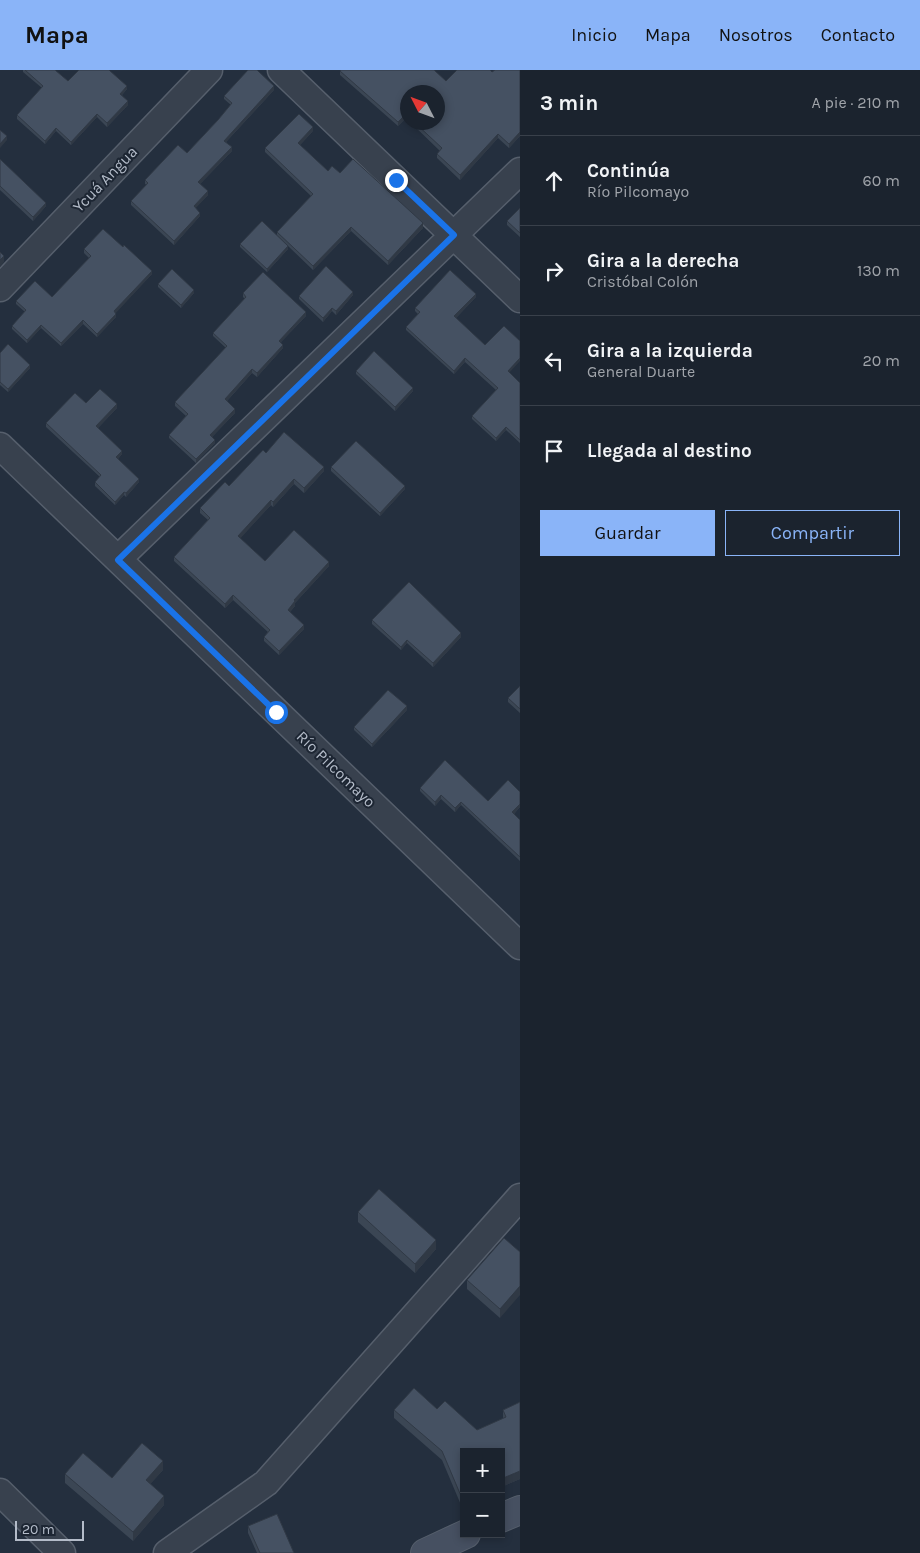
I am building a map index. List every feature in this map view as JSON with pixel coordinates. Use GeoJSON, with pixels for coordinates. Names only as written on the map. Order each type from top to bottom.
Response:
{"type":"FeatureCollection","features":[{"type":"Feature","properties":{"kind":"street","name":"Ycuá Angua"},"geometry":{"type":"LineString","coordinates":[[0,288],[209,70]]}},
{"type":"Feature","properties":{"kind":"street"},"geometry":{"type":"LineString","coordinates":[[281,70],[520,299]]}},
{"type":"Feature","properties":{"kind":"street"},"geometry":{"type":"LineString","coordinates":[[118,560],[520,171]]}},
{"type":"Feature","properties":{"kind":"street","name":"Río Pilcomayo"},"geometry":{"type":"LineString","coordinates":[[0,446],[520,946]]}},
{"type":"Feature","properties":{"kind":"street"},"geometry":{"type":"LineString","coordinates":[[167,1553],[266,1483],[520,1197]]}},
{"type":"Feature","properties":{"kind":"street"},"geometry":{"type":"LineString","coordinates":[[0,1492],[62,1553]]}},
{"type":"Feature","properties":{"kind":"street"},"geometry":{"type":"LineString","coordinates":[[505,1516],[520,1510]]}},
{"type":"Feature","properties":{"kind":"street"},"geometry":{"type":"LineString","coordinates":[[425,1553],[460,1537]]}},
{"type":"Feature","properties":{"kind":"building"},"geometry":{"type":"Polygon","coordinates":[[[25,70],[55,70],[68,81],[79,70],[109,70],[127,86],[120,94],[128,101],[107,123],[97,114],[71,142],[56,128],[45,141],[17,115],[43,86],[25,70]]]}},
{"type":"Feature","properties":{"kind":"building"},"geometry":{"type":"Polygon","coordinates":[[[248,70],[257,70],[274,86],[224,141],[232,147],[198,182],[208,191],[194,206],[200,213],[174,241],[131,201],[148,183],[145,180],[178,145],[187,153],[218,120],[232,103],[224,96],[248,70]]]}},
{"type":"Feature","properties":{"kind":"building"},"geometry":{"type":"Polygon","coordinates":[[[434,70],[446,81],[457,70],[490,70],[492,72],[495,70],[520,70],[520,132],[509,144],[498,134],[460,175],[437,154],[442,148],[423,130],[445,130],[445,85],[400,85],[400,120],[398,122],[340,71],[434,70]]]}},
{"type":"Feature","properties":{"kind":"building"},"geometry":{"type":"Polygon","coordinates":[[[299,114],[313,127],[298,143],[328,171],[332,166],[340,173],[353,159],[423,223],[388,261],[351,227],[313,266],[277,232],[313,194],[265,148],[299,114]]]}},
{"type":"Feature","properties":{"kind":"building"},"geometry":{"type":"Polygon","coordinates":[[[0,130],[7,136],[0,144],[0,130]]]}},
{"type":"Feature","properties":{"kind":"building"},"geometry":{"type":"Polygon","coordinates":[[[0,159],[46,203],[33,217],[0,186],[0,159]]]}},
{"type":"Feature","properties":{"kind":"building"},"geometry":{"type":"Polygon","coordinates":[[[520,208],[520,233],[507,221],[520,208]]]}},
{"type":"Feature","properties":{"kind":"building"},"geometry":{"type":"Polygon","coordinates":[[[262,221],[288,246],[267,269],[240,244],[262,221]]]}},
{"type":"Feature","properties":{"kind":"building"},"geometry":{"type":"Polygon","coordinates":[[[103,229],[123,247],[124,245],[152,271],[114,311],[116,314],[97,334],[83,320],[61,343],[41,325],[27,340],[12,326],[26,310],[16,301],[35,281],[52,297],[91,256],[84,249],[103,229]]]}},
{"type":"Feature","properties":{"kind":"building"},"geometry":{"type":"Polygon","coordinates":[[[0,252],[4,256],[0,260],[0,252]]]}},
{"type":"Feature","properties":{"kind":"building"},"geometry":{"type":"Polygon","coordinates":[[[326,266],[353,292],[336,311],[332,308],[323,318],[299,296],[326,266]]]}},
{"type":"Feature","properties":{"kind":"building"},"geometry":{"type":"Polygon","coordinates":[[[172,269],[194,290],[181,305],[158,284],[172,269]]]}},
{"type":"Feature","properties":{"kind":"building"},"geometry":{"type":"Polygon","coordinates":[[[450,270],[476,294],[454,316],[485,345],[504,326],[520,341],[520,358],[508,371],[520,383],[520,440],[506,427],[496,438],[472,416],[498,388],[465,358],[454,371],[406,327],[420,312],[415,308],[450,270]]]}},
{"type":"Feature","properties":{"kind":"building"},"geometry":{"type":"Polygon","coordinates":[[[263,272],[306,312],[279,341],[283,345],[257,373],[252,369],[225,399],[235,409],[210,435],[215,440],[196,459],[169,435],[188,414],[175,402],[227,346],[213,333],[246,297],[243,293],[263,272]]]}},
{"type":"Feature","properties":{"kind":"building"},"geometry":{"type":"Polygon","coordinates":[[[8,344],[30,365],[8,389],[0,382],[0,353],[8,344]]]}},
{"type":"Feature","properties":{"kind":"building"},"geometry":{"type":"Polygon","coordinates":[[[374,351],[413,388],[395,407],[356,371],[374,351]]]}},
{"type":"Feature","properties":{"kind":"building"},"geometry":{"type":"Polygon","coordinates":[[[100,389],[117,404],[96,426],[122,451],[116,457],[139,479],[115,502],[95,482],[101,475],[46,423],[75,393],[86,403],[100,389]]]}},
{"type":"Feature","properties":{"kind":"building"},"geometry":{"type":"Polygon","coordinates":[[[284,432],[324,467],[304,488],[294,479],[273,502],[271,500],[238,536],[265,561],[294,530],[329,562],[294,600],[288,610],[304,625],[279,651],[264,637],[270,630],[233,595],[225,604],[174,557],[210,518],[200,508],[225,482],[229,486],[263,450],[266,453],[284,432]]]}},
{"type":"Feature","properties":{"kind":"building"},"geometry":{"type":"Polygon","coordinates":[[[356,441],[405,486],[380,513],[331,467],[356,441]]]}},
{"type":"Feature","properties":{"kind":"building"},"geometry":{"type":"Polygon","coordinates":[[[409,582],[461,633],[433,663],[407,640],[401,647],[372,620],[409,582]]]}},
{"type":"Feature","properties":{"kind":"building"},"geometry":{"type":"Polygon","coordinates":[[[520,686],[520,709],[508,698],[520,686]]]}},
{"type":"Feature","properties":{"kind":"building"},"geometry":{"type":"Polygon","coordinates":[[[388,690],[407,706],[372,744],[354,727],[388,690]]]}},
{"type":"Feature","properties":{"kind":"building"},"geometry":{"type":"Polygon","coordinates":[[[445,760],[488,801],[508,780],[520,792],[520,804],[512,812],[520,820],[520,857],[461,802],[455,808],[441,795],[435,802],[420,788],[445,760]]]}},
{"type":"Feature","properties":{"kind":"building"},"geometry":{"type":"Polygon","coordinates":[[[379,1189],[436,1240],[415,1264],[358,1212],[379,1189]]]}},
{"type":"Feature","properties":{"kind":"building"},"geometry":{"type":"Polygon","coordinates":[[[504,1238],[520,1252],[520,1286],[500,1309],[467,1280],[504,1238]]]}},
{"type":"Feature","properties":{"kind":"building"},"geometry":{"type":"Polygon","coordinates":[[[414,1388],[437,1409],[445,1401],[477,1430],[506,1417],[503,1410],[520,1402],[520,1471],[505,1477],[505,1448],[460,1448],[460,1494],[442,1451],[394,1410],[414,1388]]]}},
{"type":"Feature","properties":{"kind":"building"},"geometry":{"type":"Polygon","coordinates":[[[142,1443],[163,1461],[146,1480],[164,1496],[133,1532],[65,1474],[83,1453],[112,1478],[142,1443]]]}},
{"type":"Feature","properties":{"kind":"building"},"geometry":{"type":"Polygon","coordinates":[[[277,1514],[294,1553],[260,1553],[248,1526],[277,1514]]]}},
{"type":"Feature","properties":{"kind":"route"},"geometry":{"type":"LineString","coordinates":[[276,712],[118,560],[454,235],[396,180]]}}]}
